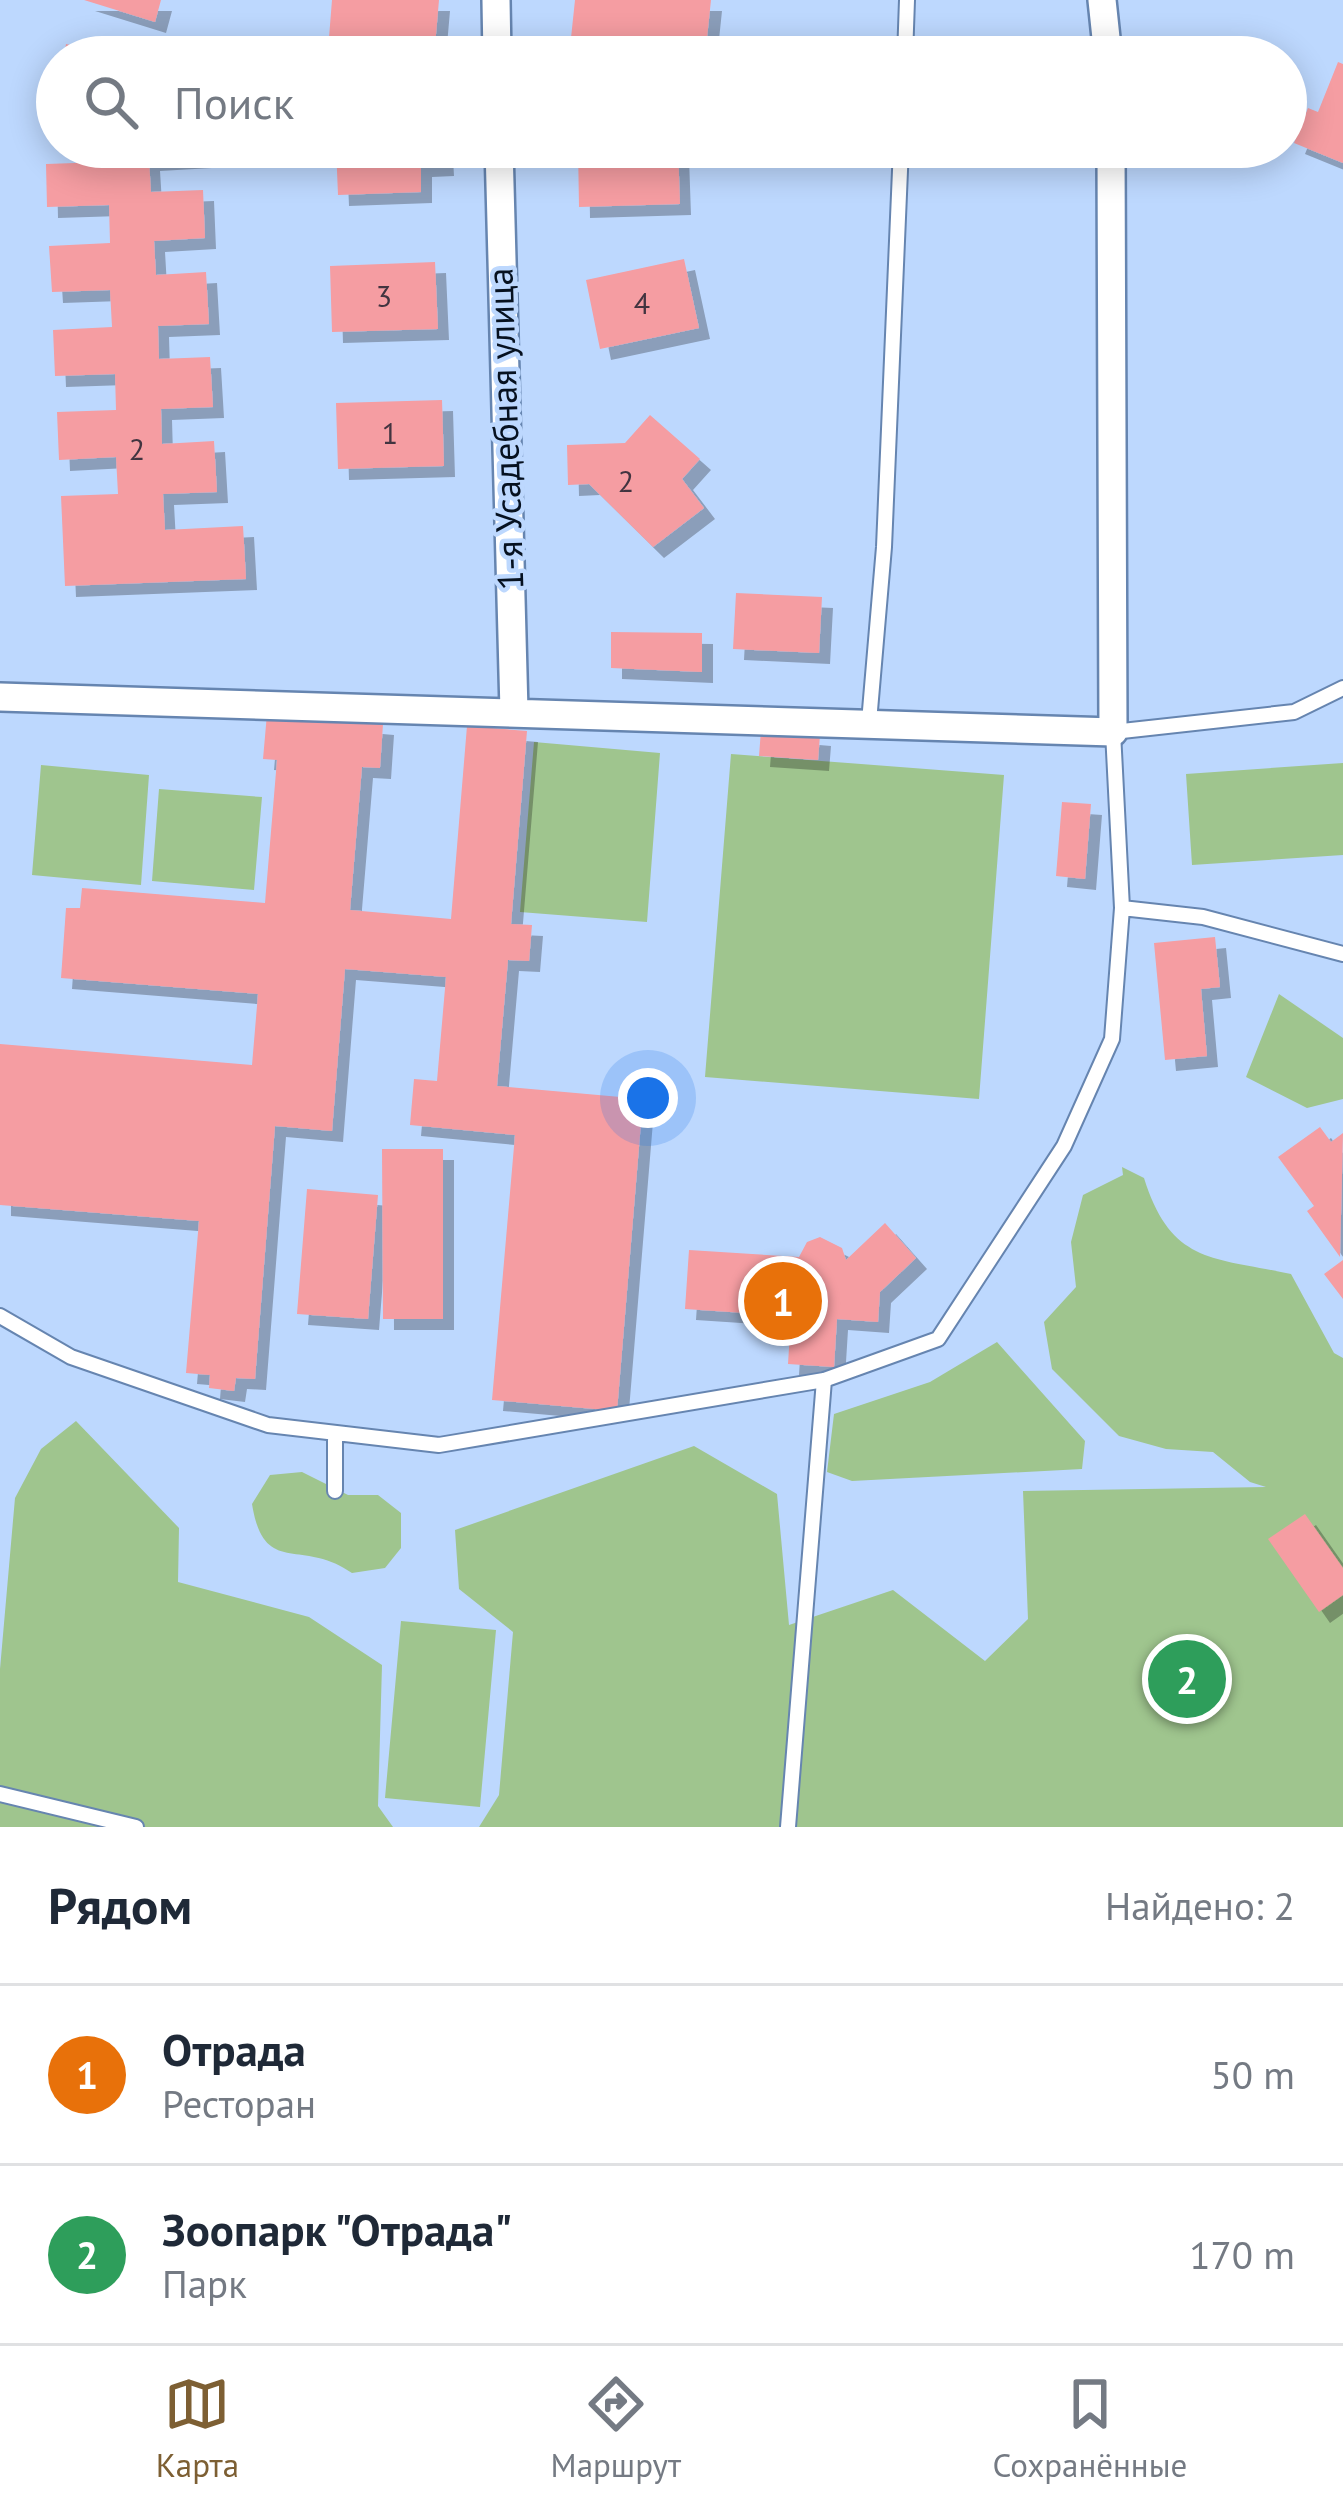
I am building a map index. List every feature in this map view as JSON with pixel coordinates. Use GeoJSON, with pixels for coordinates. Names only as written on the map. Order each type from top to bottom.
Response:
{"type":"FeatureCollection","features":[{"type":"Feature","properties":{"kind":"street"},"geometry":{"type":"LineString","coordinates":[[496,0],[497,36]]}},
{"type":"Feature","properties":{"kind":"street"},"geometry":{"type":"LineString","coordinates":[[1102,0],[1106,36]]}},
{"type":"Feature","properties":{"kind":"street","name":"1-я Усадебная улица"},"geometry":{"type":"LineString","coordinates":[[500,168],[514,711]]}},
{"type":"Feature","properties":{"kind":"street"},"geometry":{"type":"LineString","coordinates":[[0,697],[1113,732],[1112,168]]}},
{"type":"Feature","properties":{"kind":"lane"},"geometry":{"type":"LineString","coordinates":[[906,36],[908,0]]}},
{"type":"Feature","properties":{"kind":"lane"},"geometry":{"type":"LineString","coordinates":[[869,722],[884,547],[900,168]]}},
{"type":"Feature","properties":{"kind":"lane"},"geometry":{"type":"LineString","coordinates":[[0,1316],[70,1358],[268,1426],[440,1445],[824,1380],[938,1339],[1064,1146],[1112,1039],[1122,908],[1113,732],[1294,712],[1343,688]]}},
{"type":"Feature","properties":{"kind":"lane"},"geometry":{"type":"LineString","coordinates":[[1122,908],[1203,917],[1343,954]]}},
{"type":"Feature","properties":{"kind":"lane"},"geometry":{"type":"LineString","coordinates":[[788,1827],[824,1380]]}},
{"type":"Feature","properties":{"kind":"lane"},"geometry":{"type":"LineString","coordinates":[[335,1433],[335,1491]]}},
{"type":"Feature","properties":{"kind":"lane"},"geometry":{"type":"LineString","coordinates":[[0,1794],[136,1827]]}},
{"type":"Feature","properties":{"kind":"green space"},"geometry":{"type":"Polygon","coordinates":[[[534,742],[660,753],[647,922],[520,912],[534,742]]]}},
{"type":"Feature","properties":{"kind":"green space"},"geometry":{"type":"Polygon","coordinates":[[[731,754],[1004,775],[979,1099],[705,1077],[731,754]]]}},
{"type":"Feature","properties":{"kind":"green space"},"geometry":{"type":"Polygon","coordinates":[[[1343,763],[1343,855],[1192,865],[1186,774],[1343,763]]]}},
{"type":"Feature","properties":{"kind":"green space"},"geometry":{"type":"Polygon","coordinates":[[[41,765],[149,775],[141,885],[32,875],[41,765]]]}},
{"type":"Feature","properties":{"kind":"green space"},"geometry":{"type":"Polygon","coordinates":[[[159,789],[262,797],[254,890],[152,881],[159,789]]]}},
{"type":"Feature","properties":{"kind":"green space"},"geometry":{"type":"Polygon","coordinates":[[[1279,994],[1343,1038],[1343,1099],[1307,1108],[1246,1077],[1279,994]]]}},
{"type":"Feature","properties":{"kind":"green space"},"geometry":{"type":"Polygon","coordinates":[[[1122,1167],[1144,1178],[1167,1227],[1182,1242],[1217,1259],[1291,1274],[1334,1353],[1343,1358],[1343,1827],[479,1827],[499,1795],[513,1632],[459,1589],[455,1530],[694,1446],[777,1494],[789,1625],[893,1590],[985,1661],[1028,1619],[1023,1491],[1266,1487],[1250,1482],[1213,1452],[1166,1449],[1119,1436],[1052,1369],[1044,1322],[1076,1287],[1071,1242],[1083,1195],[1123,1175],[1122,1167]]]}},
{"type":"Feature","properties":{"kind":"green space"},"geometry":{"type":"Polygon","coordinates":[[[997,1342],[1085,1441],[1082,1469],[852,1481],[827,1472],[834,1414],[930,1382],[997,1342]]]}},
{"type":"Feature","properties":{"kind":"green space"},"geometry":{"type":"Polygon","coordinates":[[[76,1421],[179,1528],[178,1582],[309,1617],[382,1665],[378,1806],[393,1827],[0,1827],[0,1669],[15,1498],[41,1449],[76,1421]]]}},
{"type":"Feature","properties":{"kind":"green space"},"geometry":{"type":"Polygon","coordinates":[[[302,1472],[348,1495],[378,1495],[401,1513],[401,1548],[385,1568],[352,1573],[317,1557],[275,1549],[266,1541],[252,1504],[270,1475],[302,1472]]]}},
{"type":"Feature","properties":{"kind":"green space"},"geometry":{"type":"Polygon","coordinates":[[[401,1621],[496,1630],[480,1807],[385,1798],[401,1621]]]}},
{"type":"Feature","properties":{"kind":"building"},"geometry":{"type":"Polygon","coordinates":[[[84,0],[161,0],[155,22],[84,0]]]}},
{"type":"Feature","properties":{"kind":"building"},"geometry":{"type":"Polygon","coordinates":[[[332,0],[439,0],[436,36],[329,36],[332,0]]]}},
{"type":"Feature","properties":{"kind":"building"},"geometry":{"type":"Polygon","coordinates":[[[575,0],[711,0],[707,36],[571,36],[575,0]]]}},
{"type":"Feature","properties":{"kind":"building"},"geometry":{"type":"Polygon","coordinates":[[[1338,62],[1343,64],[1343,163],[1307,148],[1307,110],[1318,112],[1338,62]]]}},
{"type":"Feature","properties":{"kind":"building"},"geometry":{"type":"Polygon","coordinates":[[[46,168],[150,168],[151,192],[203,190],[205,238],[154,241],[156,275],[206,272],[209,324],[158,326],[159,359],[210,357],[213,407],[161,409],[162,444],[214,441],[217,492],[163,494],[165,530],[243,526],[246,579],[65,586],[61,496],[118,494],[116,457],[59,460],[57,412],[116,410],[115,374],[55,376],[53,330],[112,327],[110,290],[52,292],[49,246],[110,243],[109,205],[47,207],[46,168]]]}},
{"type":"Feature","properties":{"kind":"building"},"geometry":{"type":"Polygon","coordinates":[[[337,168],[421,168],[421,192],[338,195],[337,168]]]}},
{"type":"Feature","properties":{"kind":"building"},"geometry":{"type":"Polygon","coordinates":[[[578,168],[679,168],[680,204],[579,207],[578,168]]]}},
{"type":"Feature","properties":{"kind":"building"},"geometry":{"type":"Polygon","coordinates":[[[684,259],[699,328],[600,349],[586,280],[684,259]]]}},
{"type":"Feature","properties":{"kind":"building"},"geometry":{"type":"Polygon","coordinates":[[[435,262],[438,329],[332,332],[330,266],[435,262]]]}},
{"type":"Feature","properties":{"kind":"building"},"geometry":{"type":"Polygon","coordinates":[[[442,400],[444,466],[338,469],[336,403],[442,400]]]}},
{"type":"Feature","properties":{"kind":"building"},"geometry":{"type":"Polygon","coordinates":[[[650,415],[700,459],[682,479],[704,508],[653,547],[589,484],[568,485],[567,445],[625,443],[650,415]]]}},
{"type":"Feature","properties":{"kind":"building"},"geometry":{"type":"Polygon","coordinates":[[[736,593],[822,597],[819,653],[733,649],[736,593]]]}},
{"type":"Feature","properties":{"kind":"building"},"geometry":{"type":"Polygon","coordinates":[[[611,632],[702,633],[702,672],[611,668],[611,632]]]}},
{"type":"Feature","properties":{"kind":"building"},"geometry":{"type":"Polygon","coordinates":[[[267,714],[383,724],[380,768],[362,767],[350,910],[451,919],[467,726],[527,731],[511,924],[532,925],[529,961],[508,960],[497,1086],[643,1099],[617,1411],[492,1400],[515,1135],[410,1125],[414,1079],[437,1081],[446,977],[345,969],[332,1131],[275,1126],[255,1379],[236,1378],[234,1391],[209,1388],[210,1375],[186,1373],[199,1221],[0,1205],[0,1044],[252,1065],[258,994],[61,978],[66,908],[80,908],[82,888],[265,903],[277,760],[263,759],[267,714]]]}},
{"type":"Feature","properties":{"kind":"building"},"geometry":{"type":"Polygon","coordinates":[[[761,730],[820,735],[818,760],[759,756],[761,730]]]}},
{"type":"Feature","properties":{"kind":"building"},"geometry":{"type":"Polygon","coordinates":[[[1062,802],[1091,804],[1085,879],[1056,876],[1062,802]]]}},
{"type":"Feature","properties":{"kind":"building"},"geometry":{"type":"Polygon","coordinates":[[[1215,937],[1220,987],[1201,989],[1207,1056],[1165,1060],[1154,943],[1215,937]]]}},
{"type":"Feature","properties":{"kind":"building"},"geometry":{"type":"Polygon","coordinates":[[[1320,1127],[1331,1142],[1343,1133],[1340,1257],[1307,1211],[1314,1206],[1278,1157],[1320,1127]]]}},
{"type":"Feature","properties":{"kind":"building"},"geometry":{"type":"Polygon","coordinates":[[[382,1149],[443,1149],[443,1319],[383,1319],[382,1149]]]}},
{"type":"Feature","properties":{"kind":"building"},"geometry":{"type":"Polygon","coordinates":[[[307,1189],[378,1195],[368,1319],[297,1314],[307,1189]]]}},
{"type":"Feature","properties":{"kind":"building"},"geometry":{"type":"Polygon","coordinates":[[[885,1223],[916,1258],[880,1292],[878,1322],[837,1319],[834,1367],[788,1364],[791,1316],[685,1309],[689,1250],[799,1257],[807,1242],[820,1237],[842,1248],[846,1260],[885,1223]]]}},
{"type":"Feature","properties":{"kind":"building"},"geometry":{"type":"Polygon","coordinates":[[[1343,1260],[1343,1299],[1324,1274],[1343,1260]]]}},
{"type":"Feature","properties":{"kind":"building"},"geometry":{"type":"Polygon","coordinates":[[[1305,1514],[1343,1568],[1343,1595],[1319,1612],[1268,1539],[1305,1514]]]}},
{"type":"Feature","properties":{"kind":"place","name":"Отрада"},"geometry":{"type":"Point","coordinates":[783,1301]}},
{"type":"Feature","properties":{"kind":"place","name":"Зоопарк \"Отрада\""},"geometry":{"type":"Point","coordinates":[1187,1679]}}]}
